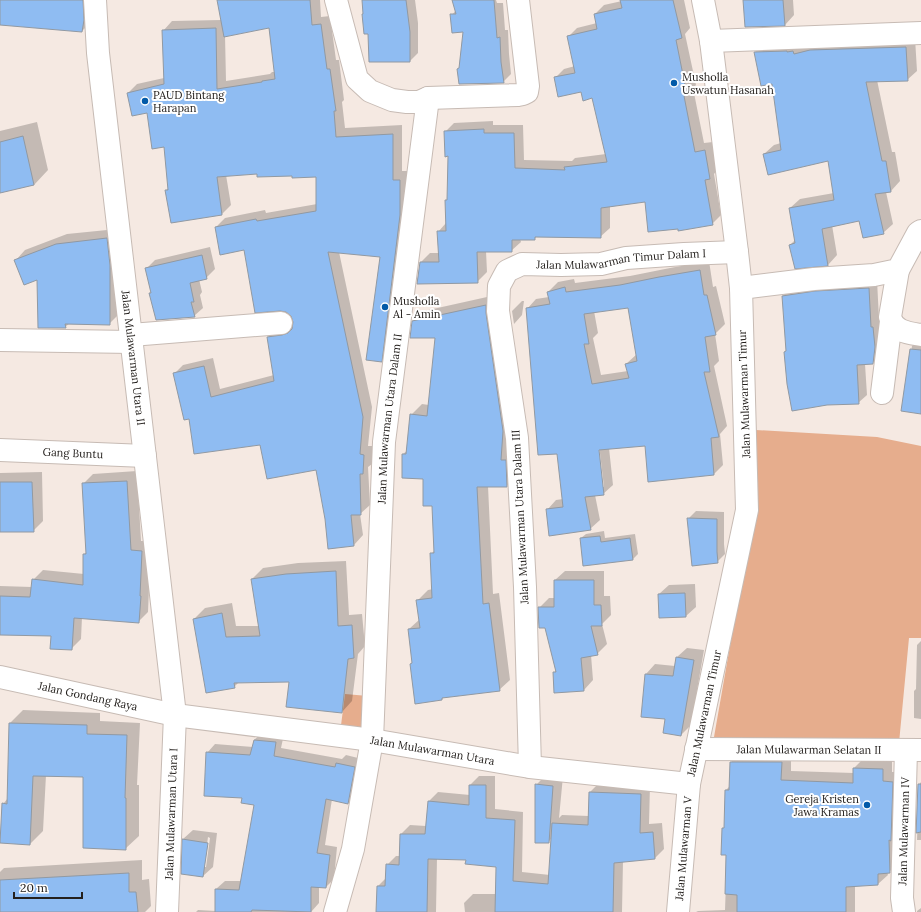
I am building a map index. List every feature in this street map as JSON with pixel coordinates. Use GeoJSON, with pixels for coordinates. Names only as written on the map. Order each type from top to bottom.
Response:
{"type":"FeatureCollection","features":[{"type":"Feature","properties":{"kind":"street","name":"Jalan Mulawarman Utara II"},"geometry":{"type":"LineString","coordinates":[[95,0],[98,53],[175,715]]}},
{"type":"Feature","properties":{"kind":"street"},"geometry":{"type":"LineString","coordinates":[[336,0],[357,79],[370,91],[392,100],[407,102],[419,102],[428,98],[518,95],[527,92],[528,86],[518,0]]}},
{"type":"Feature","properties":{"kind":"street","name":"Jalan Mulawarman Timur"},"geometry":{"type":"LineString","coordinates":[[689,784],[747,510],[741,288],[711,41],[703,0]]}},
{"type":"Feature","properties":{"kind":"street"},"geometry":{"type":"LineString","coordinates":[[711,41],[921,33]]}},
{"type":"Feature","properties":{"kind":"street","name":"Jalan Mulawarman Utara Dalam II"},"geometry":{"type":"LineString","coordinates":[[336,912],[353,849],[372,740],[384,442],[428,98]]}},
{"type":"Feature","properties":{"kind":"street"},"geometry":{"type":"LineString","coordinates":[[882,393],[891,321],[890,317],[898,270],[920,232]]}},
{"type":"Feature","properties":{"kind":"street","name":"Jalan Mulawarman Timur Dalam I"},"geometry":{"type":"LineString","coordinates":[[507,271],[522,264],[601,264],[626,258],[737,252]]}},
{"type":"Feature","properties":{"kind":"street"},"geometry":{"type":"LineString","coordinates":[[741,288],[814,279],[874,275],[898,270]]}},
{"type":"Feature","properties":{"kind":"street","name":"Jalan Mulawarman Utara Dalam III"},"geometry":{"type":"LineString","coordinates":[[507,271],[499,286],[498,311],[517,438],[525,587],[530,767]]}},
{"type":"Feature","properties":{"kind":"street"},"geometry":{"type":"LineString","coordinates":[[891,321],[897,329],[921,335]]}},
{"type":"Feature","properties":{"kind":"street"},"geometry":{"type":"LineString","coordinates":[[0,340],[132,338],[281,323]]}},
{"type":"Feature","properties":{"kind":"street","name":"Gang Buntu"},"geometry":{"type":"LineString","coordinates":[[0,450],[145,456]]}},
{"type":"Feature","properties":{"kind":"street","name":"Jalan Gondang Raya"},"geometry":{"type":"LineString","coordinates":[[0,677],[175,715]]}},
{"type":"Feature","properties":{"kind":"street","name":"Jalan Mulawarman Utara"},"geometry":{"type":"LineString","coordinates":[[175,715],[372,740],[530,767],[689,784]]}},
{"type":"Feature","properties":{"kind":"street","name":"Jalan Mulawarman Utara I"},"geometry":{"type":"LineString","coordinates":[[167,912],[175,715]]}},
{"type":"Feature","properties":{"kind":"street","name":"Jalan Mulawarman Selatan II"},"geometry":{"type":"LineString","coordinates":[[696,749],[914,750]]}},
{"type":"Feature","properties":{"kind":"street","name":"Jalan Mulawarman IV"},"geometry":{"type":"LineString","coordinates":[[904,912],[902,898],[914,750]]}},
{"type":"Feature","properties":{"kind":"street","name":"Jalan Mulawarman V"},"geometry":{"type":"LineString","coordinates":[[678,912],[689,784]]}},
{"type":"Feature","properties":{"kind":"shaded area"},"geometry":{"type":"Polygon","coordinates":[[[756,430],[877,437],[921,446],[921,638],[909,638],[899,743],[714,737],[750,532],[756,430]]]}},
{"type":"Feature","properties":{"kind":"shaded area"},"geometry":{"type":"Polygon","coordinates":[[[345,694],[368,696],[362,744],[339,741],[345,694]]]}},
{"type":"Feature","properties":{"kind":"building"},"geometry":{"type":"Polygon","coordinates":[[[0,0],[83,0],[84,20],[82,32],[0,25],[0,0]]]}},
{"type":"Feature","properties":{"kind":"building"},"geometry":{"type":"Polygon","coordinates":[[[217,0],[310,0],[312,25],[321,24],[327,69],[330,69],[336,111],[334,111],[336,137],[393,134],[393,180],[400,180],[400,215],[382,362],[366,360],[380,257],[328,252],[363,417],[360,454],[364,455],[363,474],[360,474],[361,515],[351,515],[354,546],[328,549],[325,519],[316,470],[267,479],[260,445],[194,454],[189,419],[184,420],[173,373],[204,366],[211,397],[274,381],[267,337],[282,335],[288,333],[292,329],[293,322],[291,316],[286,312],[255,313],[244,250],[220,255],[215,227],[256,219],[257,221],[316,211],[316,177],[257,177],[257,174],[217,177],[222,215],[171,223],[165,190],[168,190],[164,147],[152,149],[147,113],[132,116],[127,93],[164,84],[162,30],[216,28],[217,89],[275,79],[269,28],[224,37],[217,0]]]}},
{"type":"Feature","properties":{"kind":"building"},"geometry":{"type":"Polygon","coordinates":[[[362,0],[406,0],[410,32],[410,62],[369,62],[368,34],[364,34],[362,0]]]}},
{"type":"Feature","properties":{"kind":"building"},"geometry":{"type":"Polygon","coordinates":[[[452,0],[494,0],[497,38],[500,37],[504,83],[459,84],[457,69],[459,68],[463,32],[452,33],[450,14],[456,14],[452,0]]]}},
{"type":"Feature","properties":{"kind":"building"},"geometry":{"type":"Polygon","coordinates":[[[620,0],[673,0],[682,38],[676,40],[687,95],[684,96],[695,152],[705,150],[710,179],[705,180],[713,225],[678,231],[678,229],[648,232],[645,202],[601,208],[601,238],[535,237],[535,240],[512,240],[512,252],[477,252],[478,283],[417,284],[420,262],[439,262],[437,231],[446,231],[445,200],[447,200],[448,156],[445,157],[444,131],[484,129],[484,133],[514,133],[515,168],[565,170],[564,167],[607,162],[592,98],[583,101],[581,92],[558,97],[554,77],[575,73],[567,36],[597,29],[594,14],[622,8],[620,0]]]}},
{"type":"Feature","properties":{"kind":"building"},"geometry":{"type":"Polygon","coordinates":[[[743,0],[783,0],[785,26],[745,27],[743,0]]]}},
{"type":"Feature","properties":{"kind":"building"},"geometry":{"type":"Polygon","coordinates":[[[906,47],[908,81],[866,82],[882,161],[886,161],[891,192],[875,194],[884,234],[863,238],[859,221],[822,229],[828,266],[795,269],[789,245],[795,243],[789,208],[834,200],[828,161],[768,175],[763,154],[781,150],[772,84],[761,86],[754,52],[793,51],[794,54],[810,50],[906,47]]]}},
{"type":"Feature","properties":{"kind":"building"},"geometry":{"type":"Polygon","coordinates":[[[23,136],[34,185],[0,193],[0,142],[23,136]]]}},
{"type":"Feature","properties":{"kind":"building"},"geometry":{"type":"Polygon","coordinates":[[[107,238],[110,265],[110,325],[65,324],[66,328],[38,328],[37,280],[24,285],[14,260],[56,244],[107,238]]]}},
{"type":"Feature","properties":{"kind":"building"},"geometry":{"type":"Polygon","coordinates":[[[202,255],[207,279],[190,283],[194,302],[191,302],[195,317],[156,320],[149,293],[151,293],[145,268],[202,255]]]}},
{"type":"Feature","properties":{"kind":"building"},"geometry":{"type":"Polygon","coordinates":[[[700,270],[704,295],[707,295],[716,335],[705,337],[710,372],[704,372],[719,437],[711,438],[714,475],[648,482],[645,446],[599,450],[604,495],[585,497],[591,530],[549,536],[546,509],[563,507],[557,454],[538,455],[526,308],[550,304],[547,292],[565,287],[566,292],[620,285],[700,270]],[[628,308],[584,314],[589,344],[584,344],[592,384],[629,378],[625,364],[637,361],[628,308]]]}},
{"type":"Feature","properties":{"kind":"building"},"geometry":{"type":"Polygon","coordinates":[[[869,288],[871,327],[873,327],[875,347],[873,364],[857,365],[859,404],[827,405],[792,411],[787,384],[784,352],[786,351],[782,296],[815,291],[869,288]]]}},
{"type":"Feature","properties":{"kind":"building"},"geometry":{"type":"Polygon","coordinates":[[[486,305],[503,431],[501,460],[506,460],[507,487],[477,487],[483,604],[489,603],[500,691],[442,698],[442,700],[415,704],[410,664],[412,663],[408,629],[420,628],[416,600],[432,598],[430,553],[434,553],[432,506],[423,506],[423,479],[402,478],[402,454],[406,454],[410,414],[427,416],[435,338],[410,338],[412,321],[486,305]]]}},
{"type":"Feature","properties":{"kind":"building"},"geometry":{"type":"Polygon","coordinates":[[[910,349],[921,350],[921,414],[901,411],[910,349]]]}},
{"type":"Feature","properties":{"kind":"building"},"geometry":{"type":"Polygon","coordinates":[[[127,481],[131,550],[142,551],[139,623],[74,618],[72,650],[50,649],[51,636],[0,635],[0,596],[30,597],[32,579],[83,585],[83,554],[86,554],[82,483],[127,481]]]}},
{"type":"Feature","properties":{"kind":"building"},"geometry":{"type":"Polygon","coordinates":[[[0,482],[32,482],[34,532],[0,532],[0,482]]]}},
{"type":"Feature","properties":{"kind":"building"},"geometry":{"type":"Polygon","coordinates":[[[687,518],[717,519],[718,563],[692,566],[687,518]]]}},
{"type":"Feature","properties":{"kind":"building"},"geometry":{"type":"Polygon","coordinates":[[[600,536],[601,542],[630,538],[633,560],[583,566],[580,538],[600,536]]]}},
{"type":"Feature","properties":{"kind":"building"},"geometry":{"type":"Polygon","coordinates":[[[336,571],[338,626],[352,625],[354,658],[348,659],[342,713],[286,707],[289,682],[234,683],[235,688],[206,693],[193,619],[222,613],[226,637],[260,636],[251,579],[286,574],[336,571]]]}},
{"type":"Feature","properties":{"kind":"building"},"geometry":{"type":"Polygon","coordinates":[[[554,580],[594,580],[594,605],[601,605],[602,626],[591,626],[598,655],[581,658],[584,691],[554,693],[553,672],[556,672],[545,628],[539,628],[538,607],[554,607],[554,580]]]}},
{"type":"Feature","properties":{"kind":"building"},"geometry":{"type":"Polygon","coordinates":[[[685,593],[686,617],[659,618],[658,594],[685,593]]]}},
{"type":"Feature","properties":{"kind":"building"},"geometry":{"type":"Polygon","coordinates":[[[676,657],[694,660],[681,736],[663,733],[665,719],[641,717],[645,674],[673,676],[676,657]]]}},
{"type":"Feature","properties":{"kind":"building"},"geometry":{"type":"Polygon","coordinates":[[[9,723],[87,725],[87,734],[127,735],[125,798],[126,850],[83,848],[83,777],[33,776],[30,845],[0,843],[2,803],[7,804],[9,723]]]}},
{"type":"Feature","properties":{"kind":"building"},"geometry":{"type":"Polygon","coordinates":[[[254,740],[276,742],[274,756],[335,767],[336,763],[355,767],[348,804],[326,799],[317,853],[330,855],[326,888],[311,887],[311,912],[252,910],[251,912],[215,912],[215,889],[239,890],[254,805],[241,803],[242,798],[204,796],[206,752],[250,755],[254,740]]]}},
{"type":"Feature","properties":{"kind":"building"},"geometry":{"type":"Polygon","coordinates":[[[730,762],[782,762],[781,780],[853,783],[853,768],[883,769],[883,781],[893,782],[891,841],[889,840],[890,873],[878,874],[878,885],[846,887],[846,912],[737,912],[737,895],[725,894],[726,855],[721,855],[722,828],[724,828],[725,790],[729,790],[730,762]]]}},
{"type":"Feature","properties":{"kind":"building"},"geometry":{"type":"Polygon","coordinates":[[[535,784],[553,786],[549,843],[535,843],[535,784]]]}},
{"type":"Feature","properties":{"kind":"building"},"geometry":{"type":"Polygon","coordinates":[[[918,784],[921,784],[921,832],[916,833],[918,784]]]}},
{"type":"Feature","properties":{"kind":"building"},"geometry":{"type":"Polygon","coordinates":[[[469,785],[486,785],[486,818],[515,820],[513,881],[548,884],[552,823],[588,825],[589,792],[641,794],[640,833],[653,832],[655,859],[614,863],[613,912],[495,912],[496,867],[465,864],[466,860],[428,859],[427,912],[376,912],[377,886],[385,886],[386,864],[399,865],[400,834],[425,834],[428,801],[469,805],[469,785]]]}},
{"type":"Feature","properties":{"kind":"building"},"geometry":{"type":"Polygon","coordinates":[[[182,839],[208,843],[203,877],[181,874],[182,839]]]}},
{"type":"Feature","properties":{"kind":"building"},"geometry":{"type":"Polygon","coordinates":[[[129,873],[129,892],[136,892],[138,912],[0,912],[0,880],[129,873]]]}},
{"type":"Feature","properties":{"kind":"place","name":"Musholla Uswatun Hasanah"},"geometry":{"type":"Point","coordinates":[674,83]}},
{"type":"Feature","properties":{"kind":"place","name":"PAUD Bintang Harapan"},"geometry":{"type":"Point","coordinates":[145,101]}},
{"type":"Feature","properties":{"kind":"place","name":"Musholla Al - Amin"},"geometry":{"type":"Point","coordinates":[385,307]}},
{"type":"Feature","properties":{"kind":"place","name":"Gereja Kristen Jawa Kramas"},"geometry":{"type":"Point","coordinates":[867,805]}}]}
